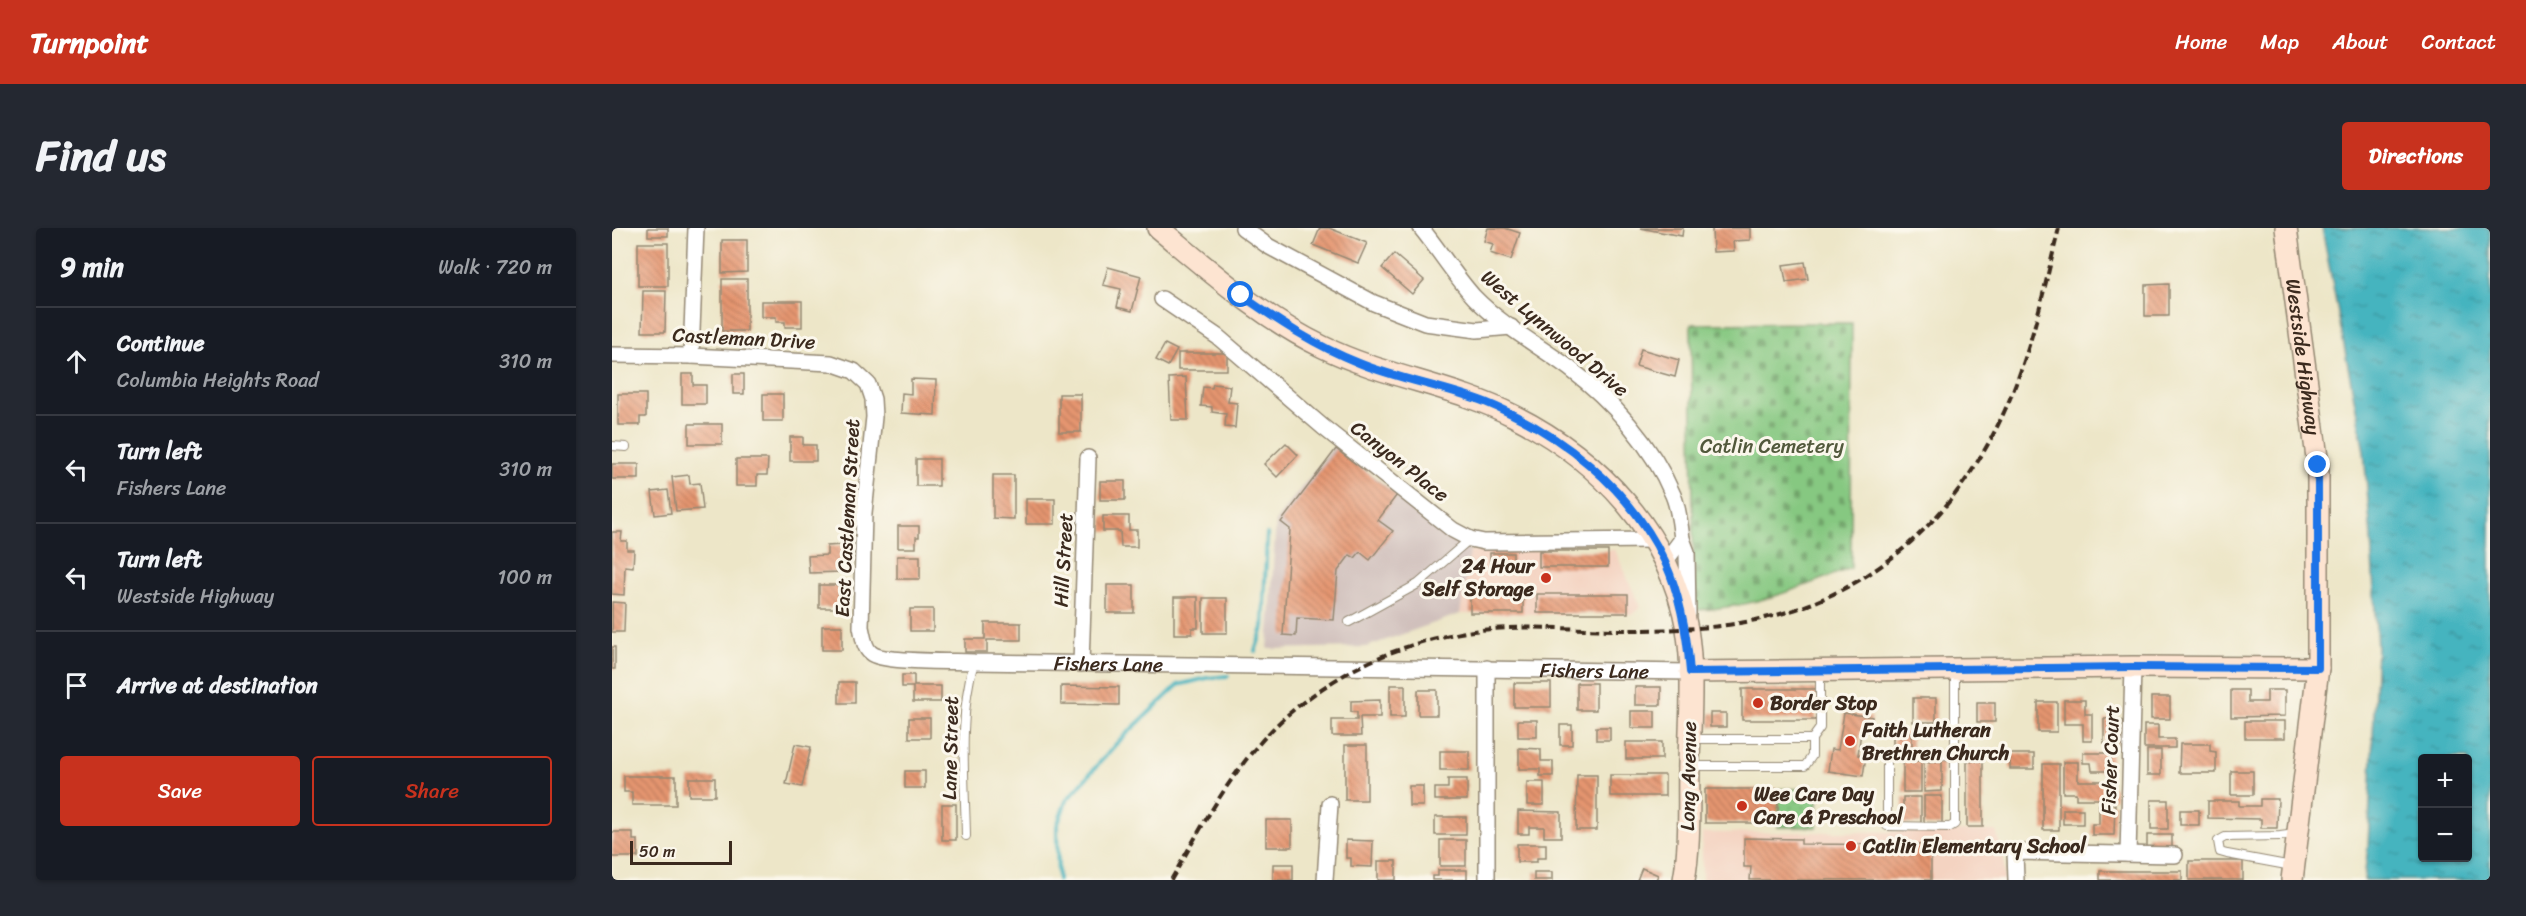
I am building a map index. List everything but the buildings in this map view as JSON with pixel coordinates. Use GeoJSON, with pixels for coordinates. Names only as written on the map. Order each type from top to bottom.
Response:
{"type":"FeatureCollection","features":[{"type":"Feature","properties":{"kind":"street"},"geometry":{"type":"LineString","coordinates":[[692,356],[696,228]]}},
{"type":"Feature","properties":{"kind":"street","name":"Long Avenue"},"geometry":{"type":"LineString","coordinates":[[1158,228],[1241,295],[1281,323],[1322,347],[1361,364],[1485,403],[1546,433],[1603,477],[1629,506],[1653,540],[1665,562],[1687,629],[1690,672],[1684,880]]}},
{"type":"Feature","properties":{"kind":"street"},"geometry":{"type":"LineString","coordinates":[[1243,228],[1268,246],[1374,303],[1425,323],[1477,330],[1511,327]]}},
{"type":"Feature","properties":{"kind":"street","name":"West Lynnwood Drive"},"geometry":{"type":"LineString","coordinates":[[1421,228],[1475,298],[1571,370],[1622,417],[1643,443],[1673,495],[1679,515],[1682,539],[1687,552],[1689,594],[1687,629]]}},
{"type":"Feature","properties":{"kind":"street","name":"Westside Highway"},"geometry":{"type":"LineString","coordinates":[[2286,228],[2318,465],[2318,668],[2293,873]]}},
{"type":"Feature","properties":{"kind":"street","name":"Canyon Place"},"geometry":{"type":"LineString","coordinates":[[1162,299],[1218,337],[1323,427],[1453,530],[1470,539],[1484,542],[1653,540]]}},
{"type":"Feature","properties":{"kind":"street","name":"Castleman Drive"},"geometry":{"type":"LineString","coordinates":[[612,355],[692,356],[831,363],[854,371],[868,384]]}},
{"type":"Feature","properties":{"kind":"street","name":"East Castleman Street"},"geometry":{"type":"LineString","coordinates":[[868,384],[873,399],[874,417],[864,513],[861,627],[864,642],[871,653]]}},
{"type":"Feature","properties":{"kind":"street","name":"Hill Street"},"geometry":{"type":"LineString","coordinates":[[1081,664],[1088,458]]}},
{"type":"Feature","properties":{"kind":"street"},"geometry":{"type":"LineString","coordinates":[[1665,562],[1682,539]]}},
{"type":"Feature","properties":{"kind":"street","name":"Fishers Lane"},"geometry":{"type":"LineString","coordinates":[[871,653],[885,658],[974,662],[1690,672],[2133,667],[2318,668]]}},
{"type":"Feature","properties":{"kind":"street","name":"Fisher Court"},"geometry":{"type":"LineString","coordinates":[[2128,854],[2133,667]]}},
{"type":"Feature","properties":{"kind":"street"},"geometry":{"type":"LineString","coordinates":[[1487,668],[1487,880]]}},
{"type":"Feature","properties":{"kind":"street"},"geometry":{"type":"LineString","coordinates":[[1325,880],[1330,804]]}},
{"type":"Feature","properties":{"kind":"street"},"geometry":{"type":"LineString","coordinates":[[2016,880],[2015,852],[2175,855]]}},
{"type":"Feature","properties":{"kind":"lane"},"geometry":{"type":"LineString","coordinates":[[612,446],[626,447]]}},
{"type":"Feature","properties":{"kind":"lane"},"geometry":{"type":"LineString","coordinates":[[1349,622],[1418,584],[1470,539]]}},
{"type":"Feature","properties":{"kind":"lane","name":"Lane Street"},"geometry":{"type":"LineString","coordinates":[[966,836],[965,708],[967,686],[974,662]]}},
{"type":"Feature","properties":{"kind":"lane"},"geometry":{"type":"LineString","coordinates":[[1955,669],[1955,755],[1955,824],[1950,827],[1887,826],[1887,760],[1896,755],[1955,755]]}},
{"type":"Feature","properties":{"kind":"lane"},"geometry":{"type":"LineString","coordinates":[[1688,766],[1805,766],[1812,756],[1812,740],[1820,728],[1820,670]]}},
{"type":"Feature","properties":{"kind":"lane"},"geometry":{"type":"LineString","coordinates":[[1689,740],[1812,740]]}},
{"type":"Feature","properties":{"kind":"lane"},"geometry":{"type":"LineString","coordinates":[[2293,873],[2220,852],[2218,841],[2225,837],[2298,834]]}},
{"type":"Feature","properties":{"kind":"shaded area"},"geometry":{"type":"Polygon","coordinates":[[[1334,446],[1470,550],[1460,614],[1366,647],[1268,649],[1276,520],[1334,446]]]}},
{"type":"Feature","properties":{"kind":"shaded area","name":"24 Hour Self Storage"},"geometry":{"type":"Polygon","coordinates":[[[1470,550],[1615,550],[1640,607],[1634,614],[1460,614],[1470,550]]]}},
{"type":"Feature","properties":{"kind":"shaded area","name":"Catlin Elementary School"},"geometry":{"type":"Polygon","coordinates":[[[1996,831],[2004,859],[2004,880],[1702,880],[1702,833],[1996,831]]]}},
{"type":"Feature","properties":{"kind":"green space","name":"Catlin Cemetery"},"geometry":{"type":"Polygon","coordinates":[[[1852,323],[1851,568],[1755,602],[1694,610],[1691,324],[1852,323]]]}},
{"type":"Feature","properties":{"kind":"green space"},"geometry":{"type":"Polygon","coordinates":[[[1778,789],[1817,789],[1817,827],[1778,827],[1778,789]]]}},
{"type":"Feature","properties":{"kind":"water"},"geometry":{"type":"Polygon","coordinates":[[[2322,228],[2490,228],[2490,880],[2364,880],[2368,846],[2377,648],[2364,451],[2322,228]]]}},
{"type":"Feature","properties":{"kind":"waterway"},"geometry":{"type":"LineString","coordinates":[[1255,651],[1263,628],[1267,534]]}},
{"type":"Feature","properties":{"kind":"waterway"},"geometry":{"type":"LineString","coordinates":[[1058,880],[1057,826],[1066,801],[1116,744],[1178,685],[1228,676]]}},
{"type":"Feature","properties":{"kind":"railway"},"geometry":{"type":"LineString","coordinates":[[1171,880],[1214,806],[1264,738],[1284,718],[1325,686],[1389,653],[1458,633],[1481,630],[1532,628],[1667,630],[1734,624],[1794,610],[1834,594],[1871,573],[1904,548],[1934,519],[1961,486],[1985,449],[2005,410],[2022,366],[2059,228]]}},
{"type":"Feature","properties":{"kind":"place","name":"24 Hour Self Storage"},"geometry":{"type":"Point","coordinates":[1546,578]}},
{"type":"Feature","properties":{"kind":"place","name":"Border Stop"},"geometry":{"type":"Point","coordinates":[1758,703]}},
{"type":"Feature","properties":{"kind":"place","name":"Faith Lutheran Brethren Church"},"geometry":{"type":"Point","coordinates":[1850,741]}},
{"type":"Feature","properties":{"kind":"place","name":"Wee Care Day Care & Preschool"},"geometry":{"type":"Point","coordinates":[1742,806]}},
{"type":"Feature","properties":{"kind":"place","name":"Catlin Elementary School"},"geometry":{"type":"Point","coordinates":[1851,846]}},
{"type":"Feature","properties":{"kind":"route"},"geometry":{"type":"LineString","coordinates":[[1241,295],[1281,323],[1322,347],[1361,364],[1450,390],[1485,403],[1546,433],[1577,455],[1603,477],[1629,506],[1653,540],[1665,562],[1687,629],[1690,672],[2133,667],[2318,668],[2318,465]]}}]}
